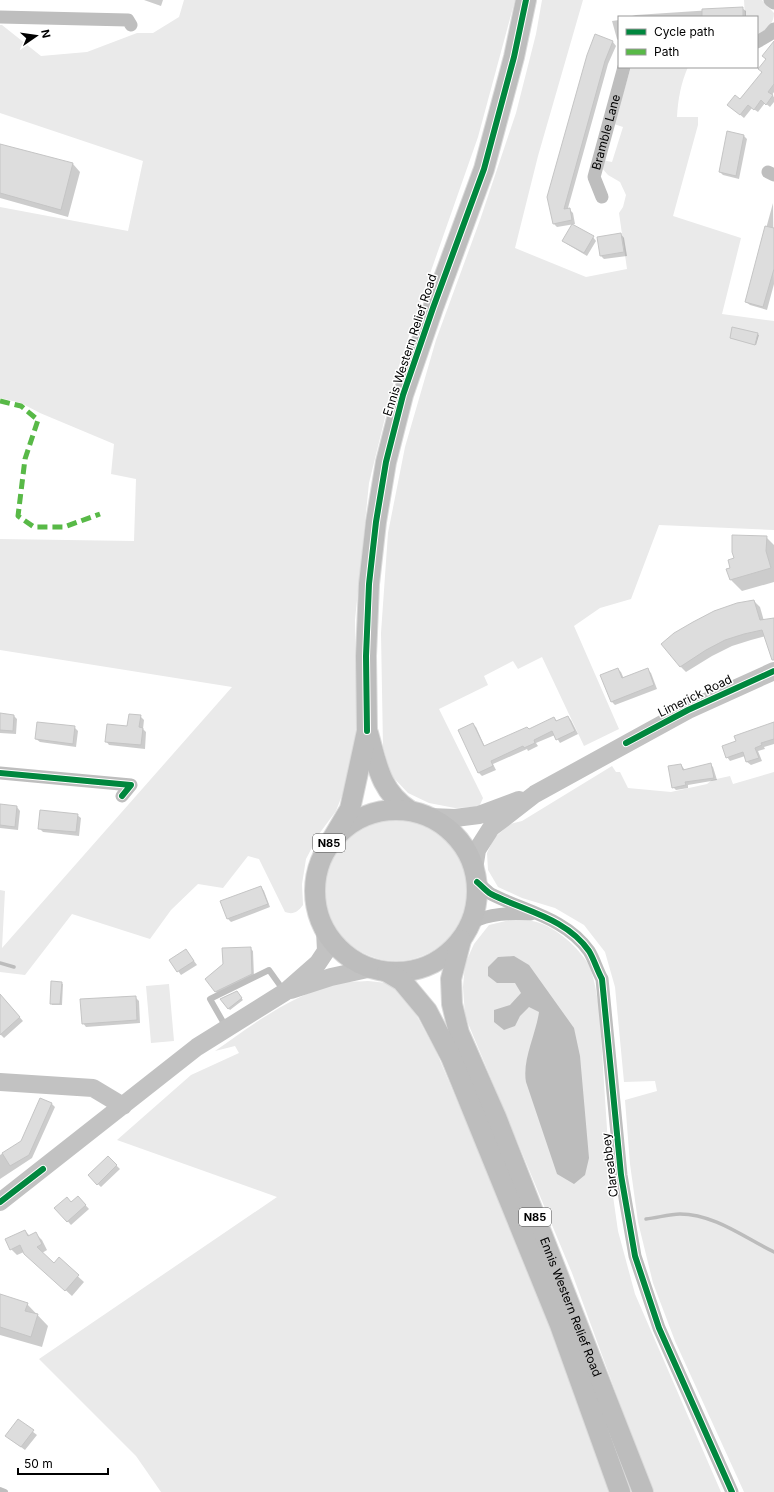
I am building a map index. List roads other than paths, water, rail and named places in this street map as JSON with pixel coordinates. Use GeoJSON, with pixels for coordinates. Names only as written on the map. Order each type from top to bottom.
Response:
{"type":"FeatureCollection","features":[{"type":"Feature","properties":{"kind":"main road","name":"Ennis Western Relief Road"},"geometry":{"type":"LineString","coordinates":[[331,841],[350,809],[367,731],[366,656],[369,584],[376,522],[386,462],[403,395],[484,169],[514,57],[526,0]]}},
{"type":"Feature","properties":{"kind":"main road","name":"Limerick Road"},"geometry":{"type":"LineString","coordinates":[[535,794],[688,710],[774,671]]}},
{"type":"Feature","properties":{"kind":"main road","name":"Ennis Western Relief Road"},"geometry":{"type":"LineString","coordinates":[[367,731],[379,772],[386,789],[398,803],[408,810]]}},
{"type":"Feature","properties":{"kind":"main road"},"geometry":{"type":"LineString","coordinates":[[430,817],[455,818],[478,815],[535,794]]}},
{"type":"Feature","properties":{"kind":"main road"},"geometry":{"type":"LineString","coordinates":[[476,875],[476,850],[491,828],[535,794]]}},
{"type":"Feature","properties":{"kind":"main road","name":"N85"},"geometry":{"type":"LineString","coordinates":[[379,970],[349,955],[325,930],[318,909],[315,888],[322,856],[331,841],[343,828],[358,818],[376,811],[408,810],[430,817],[445,828],[462,846],[476,875],[476,902],[466,931]]}},
{"type":"Feature","properties":{"kind":"main road"},"geometry":{"type":"LineString","coordinates":[[0,1202],[197,1047],[285,992],[318,963],[326,951],[325,930]]}},
{"type":"Feature","properties":{"kind":"main road","name":"Ennis Western Relief Road"},"geometry":{"type":"LineString","coordinates":[[466,931],[451,979],[452,1004],[459,1033],[498,1124],[643,1492]]}},
{"type":"Feature","properties":{"kind":"main road"},"geometry":{"type":"LineString","coordinates":[[285,992],[331,977],[379,970],[414,970],[430,965],[444,956],[466,931]]}},
{"type":"Feature","properties":{"kind":"main road","name":"Ennis Western Relief Road"},"geometry":{"type":"LineString","coordinates":[[379,970],[402,981],[427,1011],[451,1057],[560,1325],[620,1492]]}},
{"type":"Feature","properties":{"kind":"main road"},"geometry":{"type":"LineString","coordinates":[[0,1082],[35,1083],[93,1088],[123,1106]]}},
{"type":"Feature","properties":{"kind":"street"},"geometry":{"type":"LineString","coordinates":[[770,0],[774,3]]}},
{"type":"Feature","properties":{"kind":"street"},"geometry":{"type":"LineString","coordinates":[[0,17],[128,20],[131,25]]}},
{"type":"Feature","properties":{"kind":"street"},"geometry":{"type":"LineString","coordinates":[[758,41],[769,35],[774,29]]}},
{"type":"Feature","properties":{"kind":"street","name":"Bramble Lane"},"geometry":{"type":"LineString","coordinates":[[602,197],[594,176],[624,68]]}},
{"type":"Feature","properties":{"kind":"street"},"geometry":{"type":"LineString","coordinates":[[0,773],[131,785],[122,796]]}},
{"type":"Feature","properties":{"kind":"street","name":"Clareabbey"},"geometry":{"type":"LineString","coordinates":[[476,875],[490,893],[539,914],[562,926],[578,938],[589,951],[602,979],[621,1175],[635,1256],[659,1328],[732,1492]]}},
{"type":"Feature","properties":{"kind":"street","name":"Clareabbey"},"geometry":{"type":"LineString","coordinates":[[466,931],[482,917],[510,913],[539,914]]}},
{"type":"Feature","properties":{"kind":"lane"},"geometry":{"type":"LineString","coordinates":[[227,1028],[210,999],[269,970],[285,992]]}},
{"type":"Feature","properties":{"kind":"lane"},"geometry":{"type":"LineString","coordinates":[[0,1490],[5,1492]]}},
{"type":"Feature","properties":{"kind":"waterway"},"geometry":{"type":"LineString","coordinates":[[0,963],[14,967]]}},
{"type":"Feature","properties":{"kind":"waterway"},"geometry":{"type":"LineString","coordinates":[[646,1219],[680,1214],[705,1218],[717,1222],[774,1252]]}}]}
